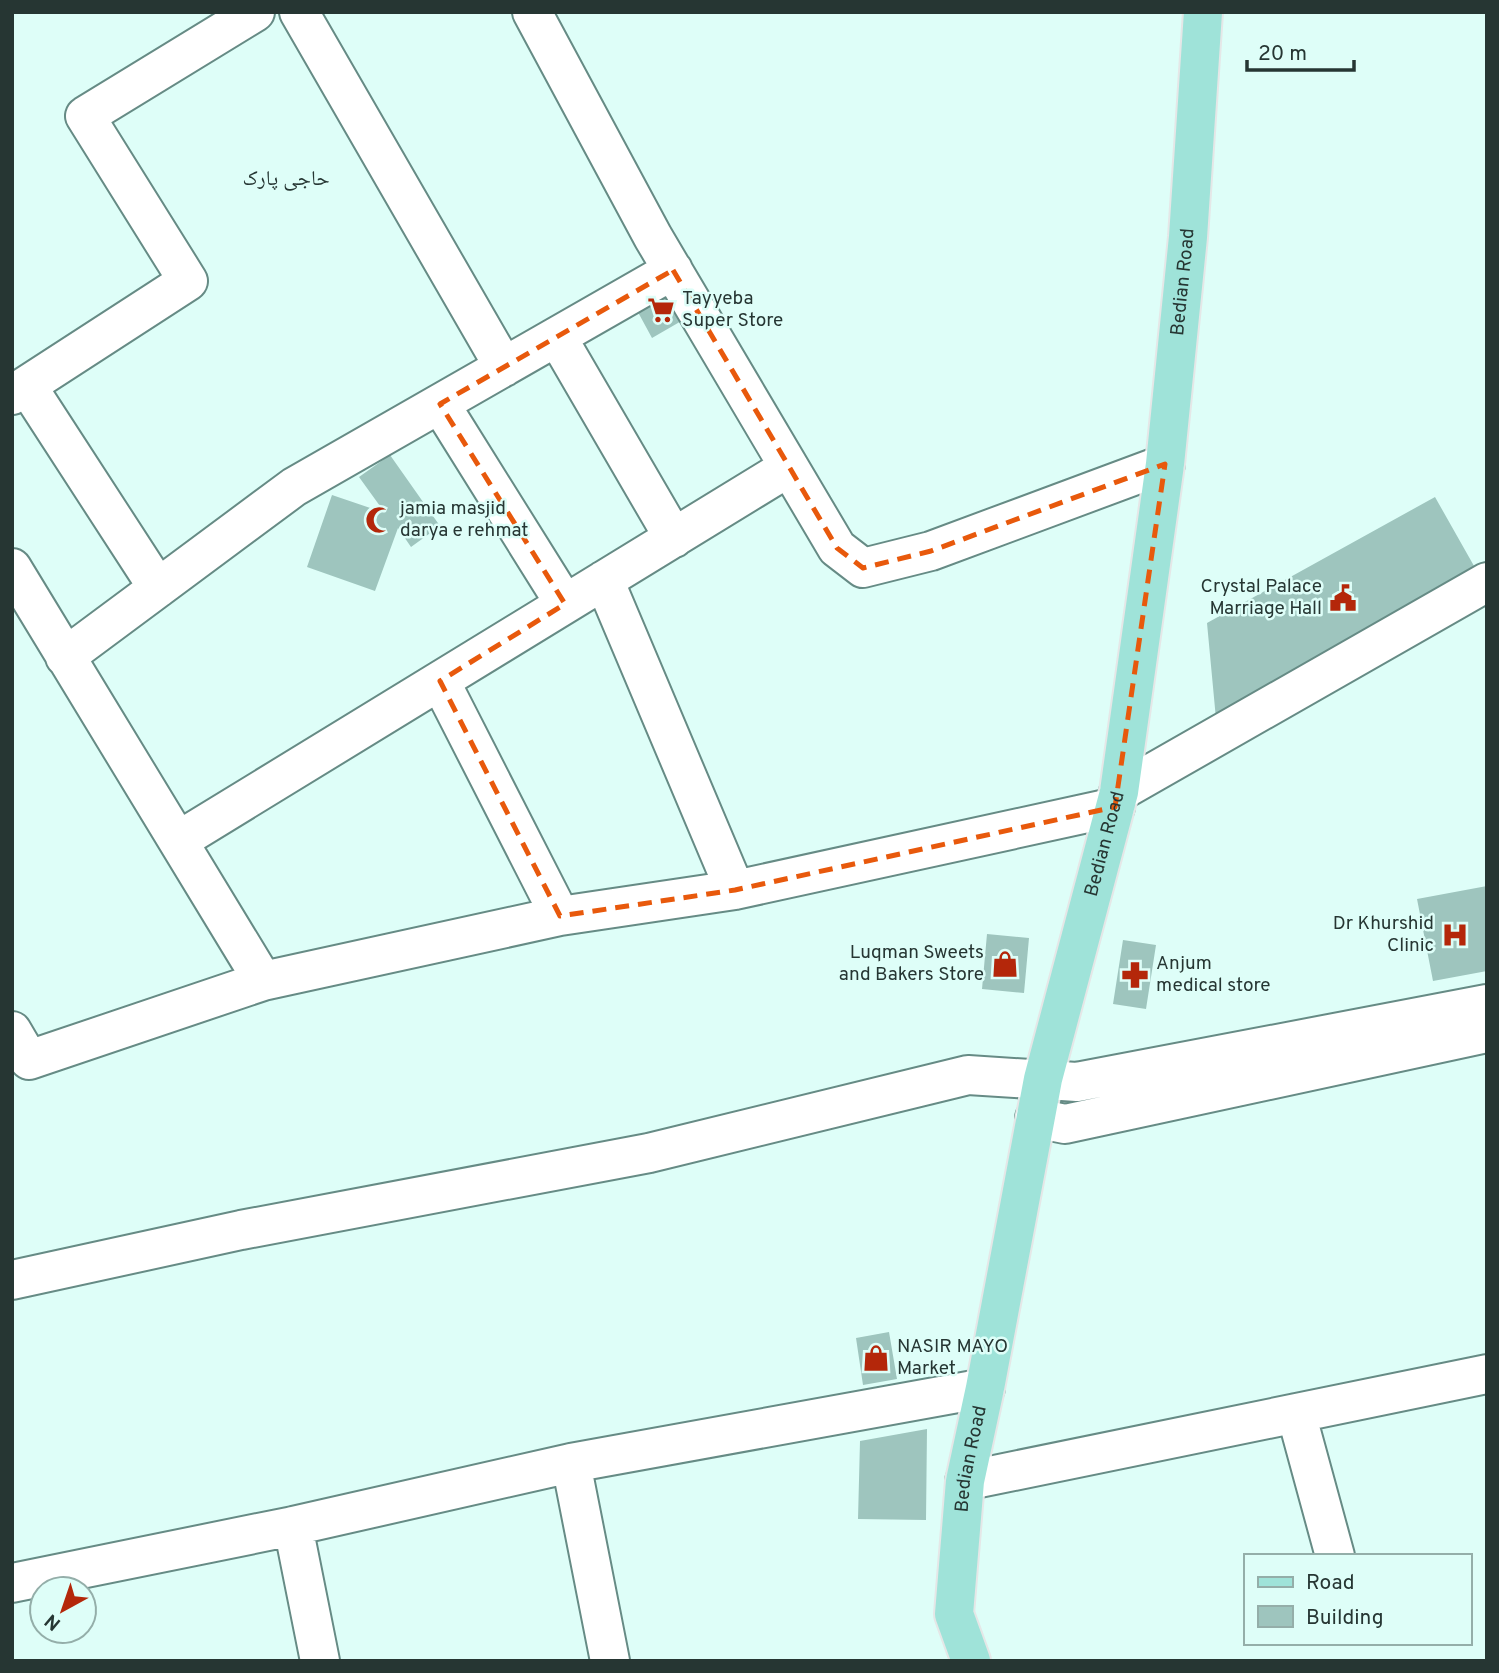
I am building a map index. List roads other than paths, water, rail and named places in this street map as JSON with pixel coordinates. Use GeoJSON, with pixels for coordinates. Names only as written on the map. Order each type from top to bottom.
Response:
{"type":"FeatureCollection","features":[{"type":"Feature","properties":{"kind":"main road","name":"Bedian Road"},"geometry":{"type":"LineString","coordinates":[[971,1661],[954,1614],[965,1480],[1043,1079],[1117,800],[1165,464],[1188,237],[1203,12]]}},
{"type":"Feature","properties":{"kind":"street"},"geometry":{"type":"LineString","coordinates":[[158,588],[20,390],[188,281],[85,116],[254,12]]}},
{"type":"Feature","properties":{"kind":"street"},"geometry":{"type":"LineString","coordinates":[[299,12],[504,367]]}},
{"type":"Feature","properties":{"kind":"street"},"geometry":{"type":"LineString","coordinates":[[532,12],[673,270],[836,548],[863,568],[931,551],[1165,464]]}},
{"type":"Feature","properties":{"kind":"street"},"geometry":{"type":"LineString","coordinates":[[65,657],[294,487],[673,270]]}},
{"type":"Feature","properties":{"kind":"street"},"geometry":{"type":"LineString","coordinates":[[557,337],[674,537]]}},
{"type":"Feature","properties":{"kind":"street"},"geometry":{"type":"LineString","coordinates":[[440,404],[565,604]]}},
{"type":"Feature","properties":{"kind":"street"},"geometry":{"type":"LineString","coordinates":[[178,841],[789,467]]}},
{"type":"Feature","properties":{"kind":"street"},"geometry":{"type":"LineString","coordinates":[[12,568],[263,981]]}},
{"type":"Feature","properties":{"kind":"street"},"geometry":{"type":"LineString","coordinates":[[604,580],[735,890]]}},
{"type":"Feature","properties":{"kind":"street"},"geometry":{"type":"LineString","coordinates":[[12,1031],[29,1060],[263,981],[560,916],[735,890],[1117,800],[1487,582]]}},
{"type":"Feature","properties":{"kind":"street"},"geometry":{"type":"LineString","coordinates":[[440,681],[560,916]]}},
{"type":"Feature","properties":{"kind":"street"},"geometry":{"type":"LineString","coordinates":[[1035,1118],[1065,1124],[1272,1062],[1487,1004]]}},
{"type":"Feature","properties":{"kind":"street"},"geometry":{"type":"LineString","coordinates":[[12,1280],[241,1230],[649,1153],[968,1075],[1077,1082],[1272,1062],[1487,1033]]}},
{"type":"Feature","properties":{"kind":"street"},"geometry":{"type":"LineString","coordinates":[[965,1480],[1487,1374]]}},
{"type":"Feature","properties":{"kind":"street"},"geometry":{"type":"LineString","coordinates":[[12,1583],[293,1526],[571,1463],[985,1388]]}},
{"type":"Feature","properties":{"kind":"street"},"geometry":{"type":"LineString","coordinates":[[1296,1413],[1334,1554]]}},
{"type":"Feature","properties":{"kind":"street"},"geometry":{"type":"LineString","coordinates":[[571,1463],[610,1661]]}},
{"type":"Feature","properties":{"kind":"street"},"geometry":{"type":"LineString","coordinates":[[293,1526],[320,1661]]}},
{"type":"Feature","properties":{"kind":"place","name":"Tayyeba Super Store"},"geometry":{"type":"Point","coordinates":[661,310]}},
{"type":"Feature","properties":{"kind":"place","name":"jamia masjid darya e rehmat"},"geometry":{"type":"Point","coordinates":[379,520]}},
{"type":"Feature","properties":{"kind":"place","name":"Crystal Palace Marriage Hall"},"geometry":{"type":"Point","coordinates":[1343,598]}},
{"type":"Feature","properties":{"kind":"place","name":"Dr Khurshid Clinic"},"geometry":{"type":"Point","coordinates":[1455,935]}},
{"type":"Feature","properties":{"kind":"place","name":"Luqman Sweets and Bakers Store"},"geometry":{"type":"Point","coordinates":[1005,964]}},
{"type":"Feature","properties":{"kind":"place","name":"Anjum medical store"},"geometry":{"type":"Point","coordinates":[1135,975]}},
{"type":"Feature","properties":{"kind":"place","name":"NASIR MAYO Market"},"geometry":{"type":"Point","coordinates":[876,1358]}},
{"type":"Feature","properties":{"kind":"district","name":"حاجی پارک"},"geometry":{"type":"Point","coordinates":[286,179]}}]}
